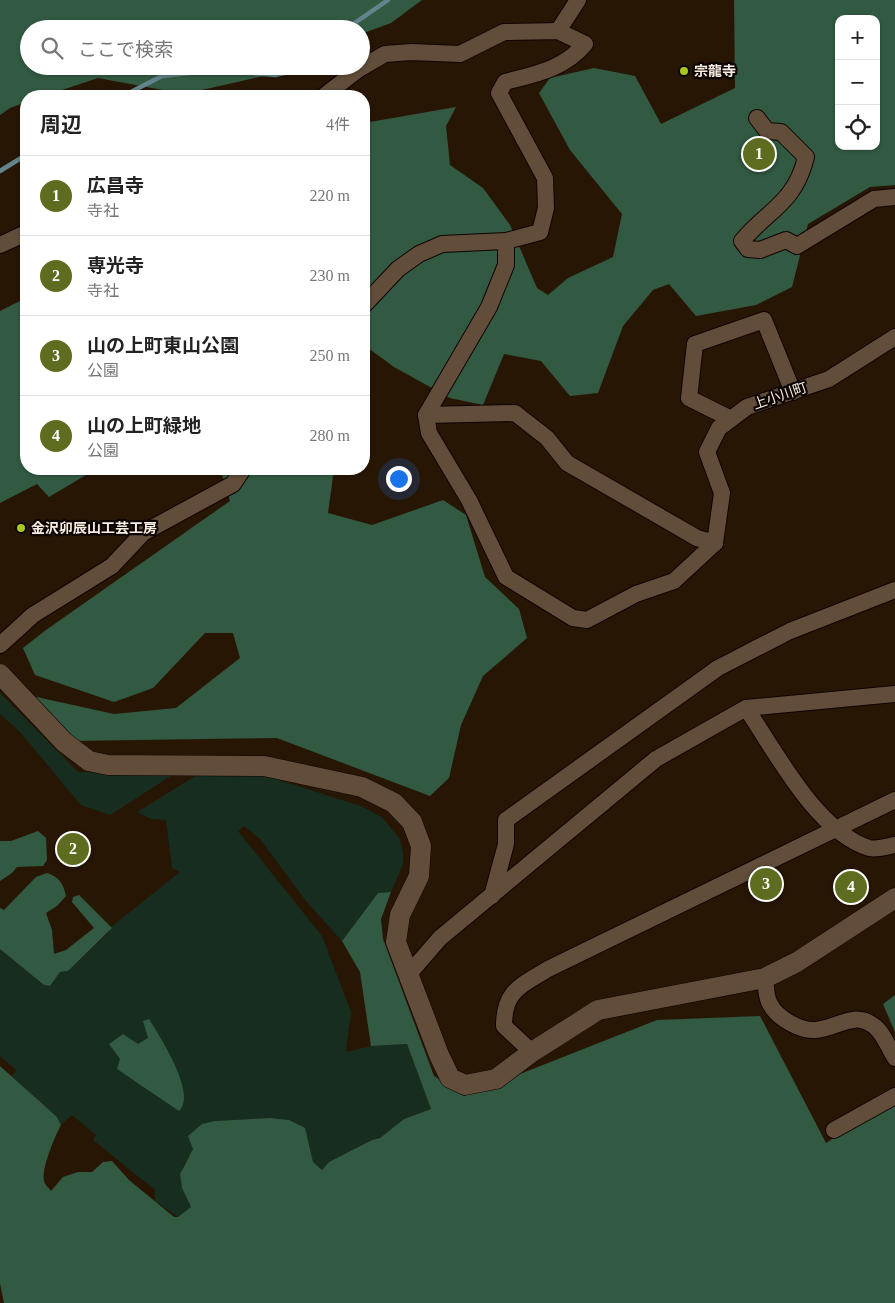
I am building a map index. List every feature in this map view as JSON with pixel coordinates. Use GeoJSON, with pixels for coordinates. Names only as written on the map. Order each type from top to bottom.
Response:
{"type":"FeatureCollection","features":[{"type":"Feature","properties":{"kind":"street"},"geometry":{"type":"LineString","coordinates":[[558,31],[578,0]]}},
{"type":"Feature","properties":{"kind":"street"},"geometry":{"type":"LineString","coordinates":[[370,62],[385,54],[411,52],[460,54],[504,32],[558,31],[586,44],[574,57],[553,70],[505,82],[498,93],[545,178],[546,208],[540,232],[506,241],[442,244],[419,254],[398,269],[370,299]]}},
{"type":"Feature","properties":{"kind":"street"},"geometry":{"type":"LineString","coordinates":[[332,90],[350,75]]}},
{"type":"Feature","properties":{"kind":"street"},"geometry":{"type":"LineString","coordinates":[[756,118],[767,131],[781,132],[806,157],[803,168],[791,192],[774,212],[750,231],[742,240],[748,249],[760,250],[786,240],[797,246],[874,199],[895,196]]}},
{"type":"Feature","properties":{"kind":"street"},"geometry":{"type":"LineString","coordinates":[[0,245],[20,236]]}},
{"type":"Feature","properties":{"kind":"street"},"geometry":{"type":"LineString","coordinates":[[506,241],[506,265],[489,307],[426,415],[429,433],[469,500],[506,577],[574,618],[587,620],[636,594],[674,581],[715,543]]}},
{"type":"Feature","properties":{"kind":"street"},"geometry":{"type":"LineString","coordinates":[[731,419],[689,398],[696,344],[764,320],[792,392]]}},
{"type":"Feature","properties":{"kind":"street","name":"上小川町"},"geometry":{"type":"LineString","coordinates":[[715,543],[722,493],[707,452],[719,428],[747,407],[829,379],[895,337]]}},
{"type":"Feature","properties":{"kind":"street"},"geometry":{"type":"LineString","coordinates":[[426,415],[514,413],[547,438],[567,463],[697,538],[715,543]]}},
{"type":"Feature","properties":{"kind":"street"},"geometry":{"type":"LineString","coordinates":[[0,645],[33,614],[112,566],[143,533],[233,484],[239,475]]}},
{"type":"Feature","properties":{"kind":"street"},"geometry":{"type":"LineString","coordinates":[[492,896],[506,844],[506,820],[718,668],[790,631],[895,590]]}},
{"type":"Feature","properties":{"kind":"street"},"geometry":{"type":"LineString","coordinates":[[0,674],[64,742],[89,761],[108,765],[264,766],[362,787],[394,803],[412,822],[421,846],[420,876],[400,915],[396,942],[439,1056],[450,1078],[465,1085],[496,1079],[532,1052],[598,1010],[765,978],[797,962],[895,898]]}},
{"type":"Feature","properties":{"kind":"street"},"geometry":{"type":"LineString","coordinates":[[408,975],[440,938],[656,759],[746,708],[895,694]]}},
{"type":"Feature","properties":{"kind":"street"},"geometry":{"type":"LineString","coordinates":[[746,708],[819,815],[835,830],[870,849],[895,845]]}},
{"type":"Feature","properties":{"kind":"street"},"geometry":{"type":"LineString","coordinates":[[532,1052],[504,1026],[504,1007],[513,991],[548,969],[895,800]]}},
{"type":"Feature","properties":{"kind":"street"},"geometry":{"type":"LineString","coordinates":[[765,978],[769,1003],[779,1016],[799,1027],[816,1030],[859,1018],[876,1026],[895,1058]]}},
{"type":"Feature","properties":{"kind":"street"},"geometry":{"type":"LineString","coordinates":[[834,1130],[895,1096]]}},
{"type":"Feature","properties":{"kind":"green space"},"geometry":{"type":"Polygon","coordinates":[[[0,0],[422,0],[391,23],[370,31],[370,20],[20,20],[20,75],[269,75],[202,90],[162,90],[98,78],[62,90],[20,90],[20,104],[0,115],[0,0]]]}},
{"type":"Feature","properties":{"kind":"green space"},"geometry":{"type":"Polygon","coordinates":[[[734,0],[895,0],[895,185],[870,187],[808,224],[792,287],[756,305],[696,316],[669,284],[653,290],[623,326],[598,393],[570,396],[541,361],[504,354],[483,405],[450,398],[394,367],[370,349],[370,122],[456,107],[446,126],[450,165],[483,188],[510,225],[537,288],[548,295],[568,278],[613,257],[622,214],[570,150],[539,93],[550,78],[594,68],[635,76],[661,124],[735,88],[734,0]]]}},
{"type":"Feature","properties":{"kind":"green space"},"geometry":{"type":"Polygon","coordinates":[[[20,301],[20,475],[86,475],[49,497],[37,484],[0,503],[0,311],[20,301]]]}},
{"type":"Feature","properties":{"kind":"green space"},"geometry":{"type":"Polygon","coordinates":[[[222,475],[333,475],[328,513],[372,525],[443,500],[466,515],[485,577],[519,609],[527,638],[483,676],[461,725],[449,778],[430,796],[277,738],[68,741],[32,696],[114,714],[176,708],[240,658],[233,633],[205,633],[153,688],[114,702],[35,675],[23,648],[230,501],[222,475]]]}},
{"type":"Feature","properties":{"kind":"green space"},"geometry":{"type":"Polygon","coordinates":[[[0,693],[78,772],[174,774],[110,815],[81,805],[21,733],[0,714],[0,693]]]}},
{"type":"Feature","properties":{"kind":"green space"},"geometry":{"type":"Polygon","coordinates":[[[197,775],[263,775],[361,806],[382,817],[400,839],[403,864],[391,892],[378,893],[342,941],[306,901],[260,839],[244,826],[238,831],[322,936],[351,1012],[346,1052],[371,1046],[407,1044],[431,1109],[404,1119],[380,1138],[372,1140],[329,1162],[322,1170],[313,1163],[309,1144],[270,1118],[215,1121],[183,1167],[180,1177],[181,1182],[191,1207],[178,1217],[155,1201],[155,1190],[93,1140],[96,1135],[72,1115],[61,1125],[57,1117],[11,1078],[16,1070],[0,1056],[0,949],[44,985],[50,986],[60,972],[68,971],[108,933],[111,927],[180,872],[172,868],[166,820],[151,819],[137,812],[197,775]]]}},
{"type":"Feature","properties":{"kind":"green space"},"geometry":{"type":"Polygon","coordinates":[[[38,831],[46,838],[47,860],[43,866],[17,867],[0,881],[0,841],[11,841],[38,831]]]}},
{"type":"Feature","properties":{"kind":"green space"},"geometry":{"type":"Polygon","coordinates":[[[47,873],[55,876],[60,881],[66,896],[57,906],[46,913],[52,930],[54,954],[66,950],[94,928],[72,902],[73,897],[79,895],[112,928],[68,971],[60,972],[50,986],[44,985],[0,949],[0,908],[4,910],[36,877],[47,873]]]}},
{"type":"Feature","properties":{"kind":"green space"},"geometry":{"type":"Polygon","coordinates":[[[391,892],[381,919],[383,939],[434,1076],[464,1096],[657,1020],[760,1016],[826,1143],[895,1098],[895,1303],[4,1303],[0,1283],[0,1066],[57,1117],[61,1125],[46,1161],[44,1181],[51,1191],[63,1177],[78,1172],[92,1172],[103,1162],[112,1161],[129,1180],[174,1217],[178,1217],[191,1207],[182,1188],[180,1174],[193,1149],[188,1136],[202,1124],[215,1121],[270,1118],[289,1120],[305,1128],[313,1162],[322,1170],[329,1162],[372,1140],[380,1138],[404,1119],[431,1109],[407,1044],[371,1046],[360,972],[342,941],[378,893],[391,892]]]}},
{"type":"Feature","properties":{"kind":"green space"},"geometry":{"type":"Polygon","coordinates":[[[895,995],[895,1032],[883,1004],[895,995]]]}},
{"type":"Feature","properties":{"kind":"green space"},"geometry":{"type":"Polygon","coordinates":[[[149,1019],[168,1051],[180,1079],[184,1092],[184,1103],[179,1111],[117,1069],[120,1059],[109,1044],[123,1034],[138,1044],[148,1038],[143,1021],[149,1019]]]}},
{"type":"Feature","properties":{"kind":"waterway"},"geometry":{"type":"LineString","coordinates":[[359,20],[388,0]]}},
{"type":"Feature","properties":{"kind":"waterway"},"geometry":{"type":"LineString","coordinates":[[135,90],[162,76],[171,75]]}},
{"type":"Feature","properties":{"kind":"waterway"},"geometry":{"type":"LineString","coordinates":[[0,171],[20,159]]}},
{"type":"Feature","properties":{"kind":"place","name":"宗龍寺"},"geometry":{"type":"Point","coordinates":[684,71]}},
{"type":"Feature","properties":{"kind":"place","name":"広昌寺"},"geometry":{"type":"Point","coordinates":[759,154]}},
{"type":"Feature","properties":{"kind":"place","name":"金沢卯辰山工芸工房"},"geometry":{"type":"Point","coordinates":[21,528]}},
{"type":"Feature","properties":{"kind":"place","name":"専光寺"},"geometry":{"type":"Point","coordinates":[73,849]}},
{"type":"Feature","properties":{"kind":"place","name":"山の上町東山公園"},"geometry":{"type":"Point","coordinates":[766,884]}},
{"type":"Feature","properties":{"kind":"place","name":"山の上町緑地"},"geometry":{"type":"Point","coordinates":[851,887]}}]}
